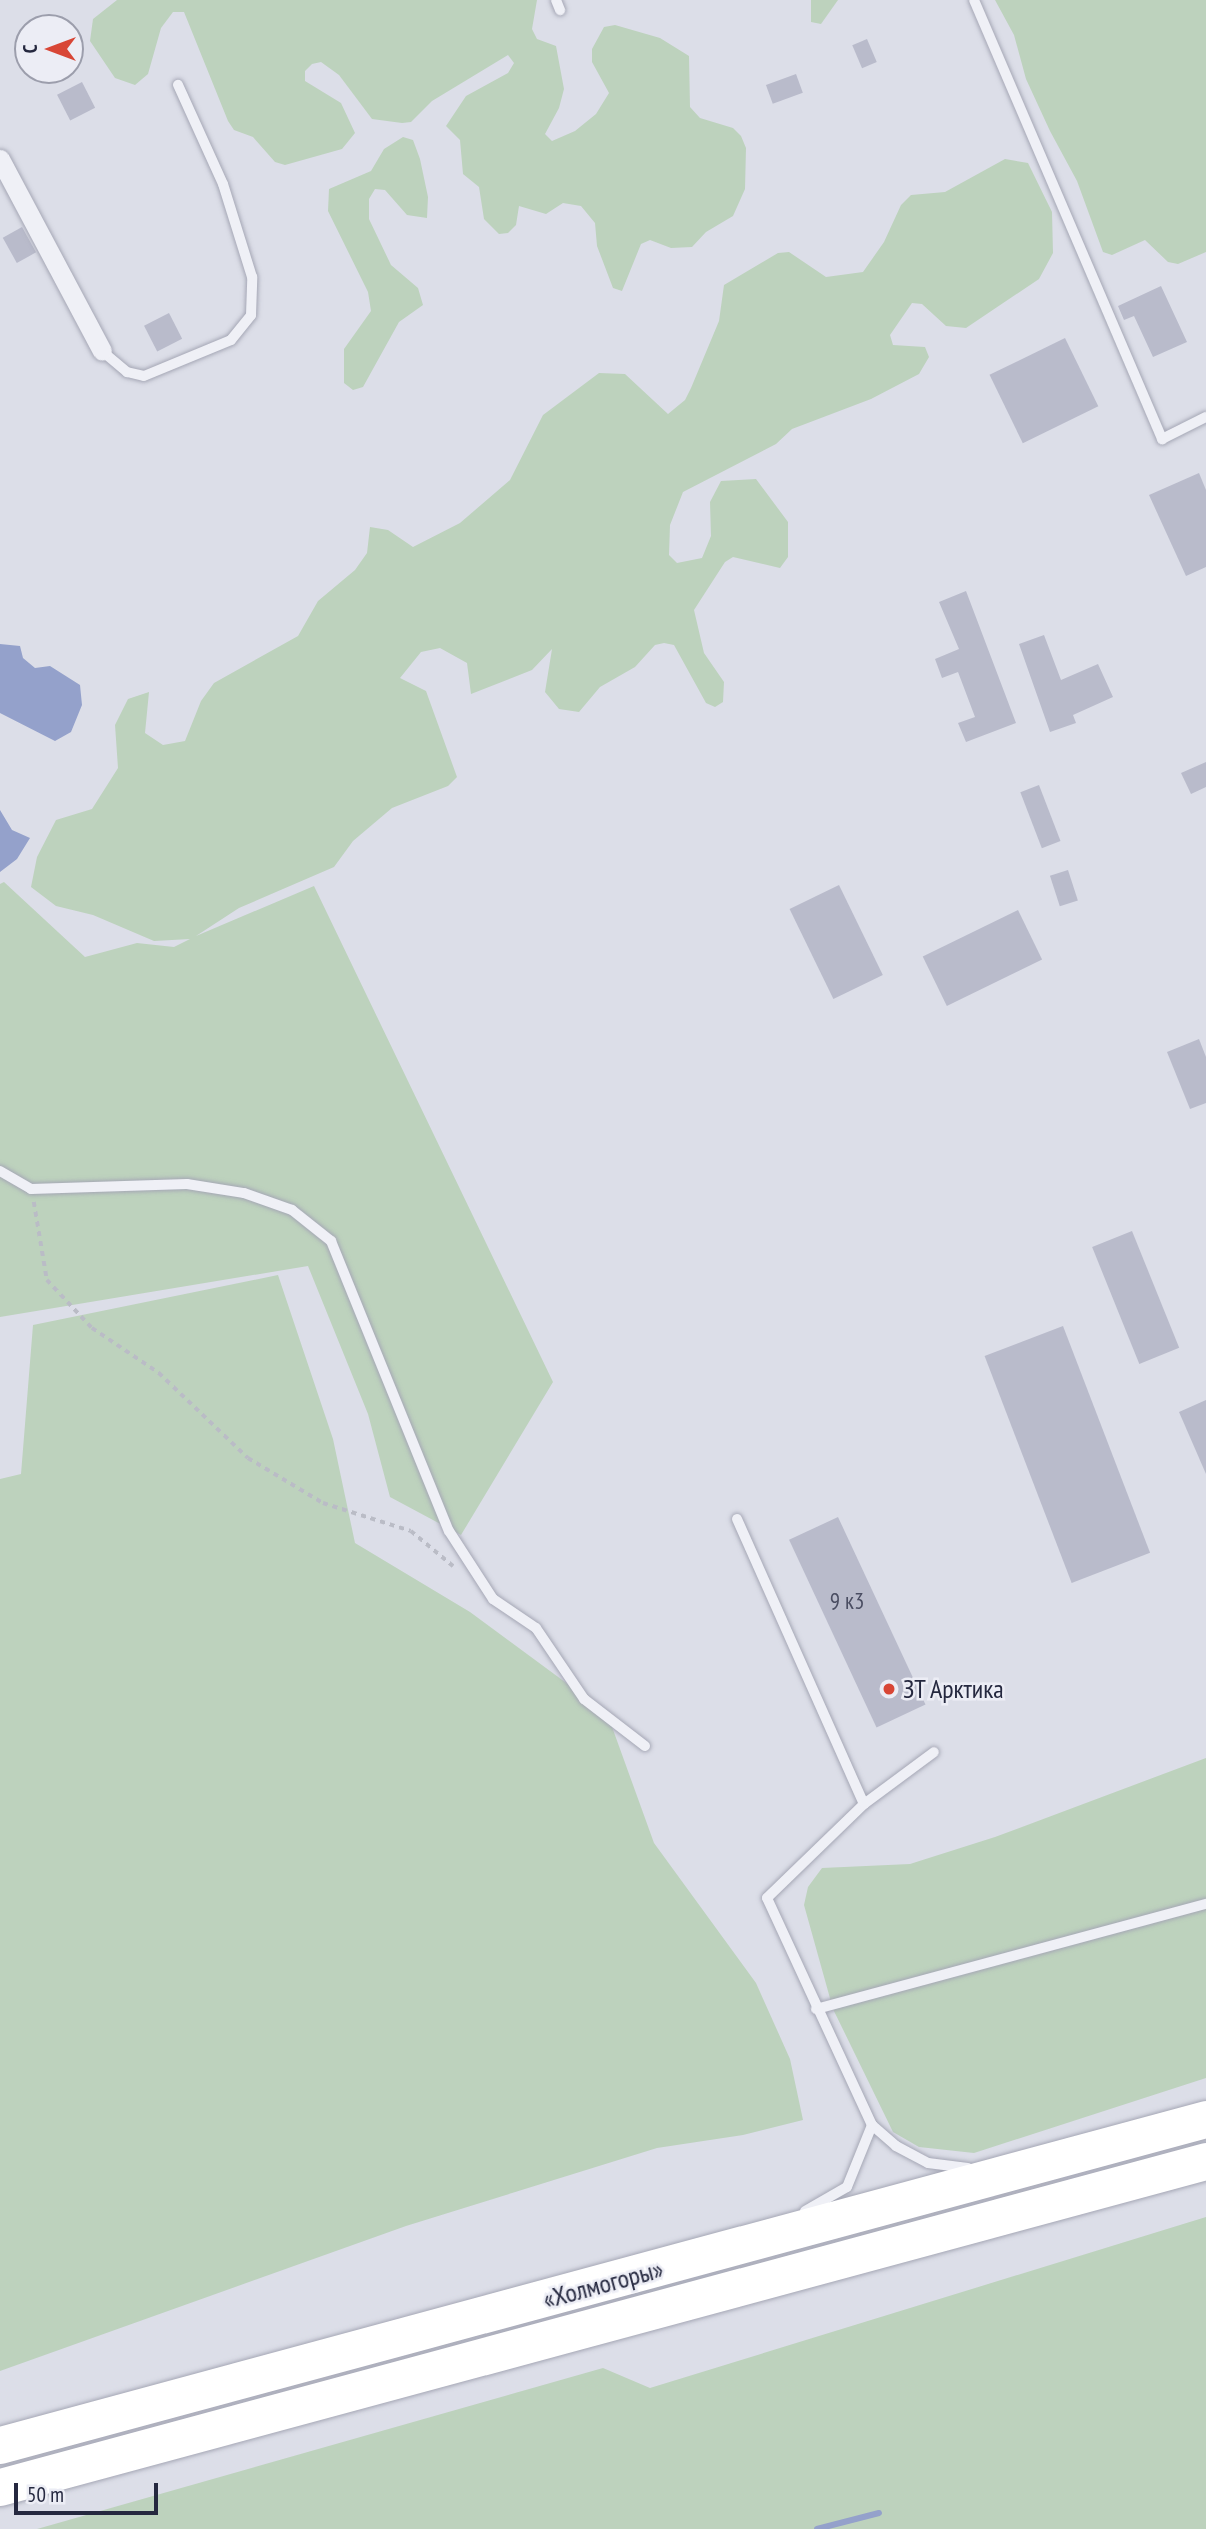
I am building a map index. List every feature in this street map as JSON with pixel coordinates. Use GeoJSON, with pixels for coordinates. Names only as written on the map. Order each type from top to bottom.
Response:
{"type":"FeatureCollection","features":[{"type":"Feature","properties":{"kind":"highway","name":"«Холмогоры»"},"geometry":{"type":"LineString","coordinates":[[0,2445],[712,2255],[1206,2119]]}},
{"type":"Feature","properties":{"kind":"highway","name":"«Холмогоры»"},"geometry":{"type":"LineString","coordinates":[[0,2487],[1206,2161]]}},
{"type":"Feature","properties":{"kind":"street"},"geometry":{"type":"LineString","coordinates":[[0,159],[102,351]]}},
{"type":"Feature","properties":{"kind":"lane"},"geometry":{"type":"LineString","coordinates":[[974,0],[1162,439],[1206,418]]}},
{"type":"Feature","properties":{"kind":"lane"},"geometry":{"type":"LineString","coordinates":[[102,351],[127,372],[144,376],[230,340],[251,315],[252,277],[236,224],[223,184],[178,85]]}},
{"type":"Feature","properties":{"kind":"lane"},"geometry":{"type":"LineString","coordinates":[[0,1171],[31,1189],[187,1184],[244,1193],[292,1210],[331,1241],[449,1531],[493,1599],[536,1628],[584,1699],[645,1746]]}},
{"type":"Feature","properties":{"kind":"lane"},"geometry":{"type":"LineString","coordinates":[[737,1519],[864,1804]]}},
{"type":"Feature","properties":{"kind":"lane"},"geometry":{"type":"LineString","coordinates":[[934,1752],[864,1804],[767,1898],[816,2010],[872,2125],[896,2146],[928,2163],[973,2169],[1039,2166]]}},
{"type":"Feature","properties":{"kind":"lane"},"geometry":{"type":"LineString","coordinates":[[816,2010],[1206,1904]]}},
{"type":"Feature","properties":{"kind":"lane"},"geometry":{"type":"LineString","coordinates":[[712,2255],[847,2187],[872,2125]]}},
{"type":"Feature","properties":{"kind":"path"},"geometry":{"type":"LineString","coordinates":[[31,1189],[47,1280],[92,1328],[159,1373],[248,1458],[323,1503],[411,1531],[462,1573]]}},
{"type":"Feature","properties":{"kind":"green space"},"geometry":{"type":"Polygon","coordinates":[[[117,0],[537,0],[532,29],[537,39],[556,46],[564,89],[559,108],[545,134],[552,141],[575,131],[596,114],[609,93],[592,62],[592,49],[604,27],[615,25],[660,38],[689,56],[690,107],[700,118],[733,128],[741,136],[746,148],[745,189],[733,216],[706,232],[692,247],[671,248],[650,240],[641,244],[622,291],[613,288],[597,246],[595,223],[581,206],[563,203],[546,214],[519,206],[516,225],[508,233],[499,234],[484,219],[479,187],[463,174],[460,140],[446,126],[466,96],[508,73],[514,63],[508,55],[432,101],[411,122],[402,123],[372,119],[339,75],[321,62],[312,64],[305,71],[305,81],[341,103],[355,133],[342,149],[285,165],[275,162],[253,137],[234,130],[228,121],[184,12],[173,12],[161,28],[148,74],[135,85],[115,78],[90,41],[93,19],[117,0]]]}},
{"type":"Feature","properties":{"kind":"green space"},"geometry":{"type":"Polygon","coordinates":[[[811,0],[838,0],[821,24],[811,22],[811,0]]]}},
{"type":"Feature","properties":{"kind":"green space"},"geometry":{"type":"Polygon","coordinates":[[[995,0],[1206,0],[1206,252],[1178,264],[1168,262],[1145,240],[1112,255],[1103,252],[1077,181],[1026,79],[1014,35],[995,0]]]}},
{"type":"Feature","properties":{"kind":"green space"},"geometry":{"type":"Polygon","coordinates":[[[403,137],[413,140],[420,159],[428,197],[427,218],[407,215],[385,190],[375,189],[369,199],[369,219],[391,265],[418,288],[423,305],[399,322],[363,387],[353,390],[344,383],[344,349],[371,311],[368,292],[328,211],[329,189],[371,171],[384,149],[403,137]]]}},
{"type":"Feature","properties":{"kind":"green space"},"geometry":{"type":"Polygon","coordinates":[[[1005,159],[1028,163],[1052,212],[1053,253],[1039,279],[966,328],[946,326],[922,304],[912,303],[890,335],[893,345],[925,347],[929,357],[919,374],[871,399],[792,429],[776,444],[683,492],[670,525],[669,555],[677,563],[702,558],[711,536],[710,502],[721,481],[756,479],[788,522],[788,557],[780,568],[733,557],[725,562],[694,610],[704,653],[724,682],[723,702],[715,707],[706,703],[674,645],[664,643],[655,645],[635,667],[600,687],[579,712],[559,709],[545,692],[552,649],[532,670],[471,694],[467,663],[440,648],[421,652],[400,678],[426,691],[457,777],[448,786],[392,808],[353,841],[334,867],[239,908],[196,936],[314,886],[553,1382],[461,1535],[390,1497],[368,1414],[308,1266],[0,1317],[0,884],[4,882],[85,957],[137,943],[174,947],[190,939],[154,941],[93,915],[56,906],[31,887],[37,857],[56,820],[92,809],[118,768],[115,725],[128,699],[149,692],[145,733],[163,745],[185,741],[201,701],[214,683],[298,636],[318,601],[355,570],[367,553],[370,527],[388,530],[413,547],[460,523],[510,480],[543,415],[599,373],[625,374],[668,414],[685,400],[691,388],[719,321],[724,285],[778,253],[789,252],[826,277],[863,272],[884,242],[901,205],[911,195],[945,192],[1005,159]]]}},
{"type":"Feature","properties":{"kind":"green space"},"geometry":{"type":"Polygon","coordinates":[[[278,1275],[333,1439],[355,1543],[470,1612],[607,1713],[654,1843],[756,1983],[790,2059],[803,2120],[743,2135],[657,2148],[406,2226],[0,2371],[0,1479],[21,1474],[33,1325],[278,1275]]]}},
{"type":"Feature","properties":{"kind":"green space"},"geometry":{"type":"Polygon","coordinates":[[[1206,1758],[1206,2078],[974,2153],[919,2147],[893,2132],[833,2009],[804,1905],[808,1887],[822,1868],[910,1864],[995,1837],[1206,1758]]]}},
{"type":"Feature","properties":{"kind":"green space"},"geometry":{"type":"Polygon","coordinates":[[[1206,2217],[1206,2529],[37,2529],[603,2368],[650,2388],[1206,2217]]]}},
{"type":"Feature","properties":{"kind":"water"},"geometry":{"type":"Polygon","coordinates":[[[0,644],[20,646],[23,658],[35,668],[50,666],[80,685],[82,705],[71,732],[55,741],[0,713],[0,644]]]}},
{"type":"Feature","properties":{"kind":"water"},"geometry":{"type":"Polygon","coordinates":[[[0,810],[12,830],[30,838],[17,859],[0,872],[0,810]]]}},
{"type":"Feature","properties":{"kind":"building"},"geometry":{"type":"Polygon","coordinates":[[[867,39],[877,62],[862,68],[852,45],[867,39]]]}},
{"type":"Feature","properties":{"kind":"building"},"geometry":{"type":"Polygon","coordinates":[[[796,74],[803,93],[773,104],[766,85],[796,74]]]}},
{"type":"Feature","properties":{"kind":"building"},"geometry":{"type":"Polygon","coordinates":[[[83,84],[95,108],[70,121],[57,95],[83,84]]]}},
{"type":"Feature","properties":{"kind":"building"},"geometry":{"type":"Polygon","coordinates":[[[22,227],[36,252],[17,263],[3,238],[22,227]]]}},
{"type":"Feature","properties":{"kind":"building"},"geometry":{"type":"Polygon","coordinates":[[[1161,286],[1187,342],[1153,357],[1134,316],[1124,320],[1118,306],[1161,286]]]}},
{"type":"Feature","properties":{"kind":"building"},"geometry":{"type":"Polygon","coordinates":[[[169,313],[182,339],[157,352],[144,326],[169,313]]]}},
{"type":"Feature","properties":{"kind":"building"},"geometry":{"type":"Polygon","coordinates":[[[1065,338],[1098,406],[1023,443],[990,375],[1065,338]]]}},
{"type":"Feature","properties":{"kind":"building"},"geometry":{"type":"Polygon","coordinates":[[[1199,473],[1206,490],[1206,567],[1186,576],[1149,495],[1199,473]]]}},
{"type":"Feature","properties":{"kind":"building"},"geometry":{"type":"Polygon","coordinates":[[[966,591],[1016,723],[966,742],[958,723],[975,717],[958,672],[942,678],[935,659],[959,649],[939,602],[966,591]]]}},
{"type":"Feature","properties":{"kind":"building"},"geometry":{"type":"Polygon","coordinates":[[[1044,635],[1061,680],[1098,664],[1113,697],[1073,715],[1076,723],[1050,732],[1019,644],[1044,635]]]}},
{"type":"Feature","properties":{"kind":"building"},"geometry":{"type":"Polygon","coordinates":[[[1206,762],[1206,787],[1191,794],[1181,773],[1206,762]]]}},
{"type":"Feature","properties":{"kind":"building"},"geometry":{"type":"Polygon","coordinates":[[[1039,785],[1061,841],[1042,848],[1020,792],[1039,785]]]}},
{"type":"Feature","properties":{"kind":"building"},"geometry":{"type":"Polygon","coordinates":[[[1068,870],[1078,900],[1060,906],[1050,876],[1068,870]]]}},
{"type":"Feature","properties":{"kind":"building"},"geometry":{"type":"Polygon","coordinates":[[[839,885],[883,975],[833,999],[790,909],[839,885]]]}},
{"type":"Feature","properties":{"kind":"building"},"geometry":{"type":"Polygon","coordinates":[[[1018,910],[1042,959],[947,1006],[923,956],[1018,910]]]}},
{"type":"Feature","properties":{"kind":"building"},"geometry":{"type":"Polygon","coordinates":[[[1199,1039],[1206,1057],[1206,1103],[1190,1109],[1167,1052],[1199,1039]]]}},
{"type":"Feature","properties":{"kind":"building"},"geometry":{"type":"Polygon","coordinates":[[[1132,1231],[1179,1348],[1139,1364],[1092,1247],[1132,1231]]]}},
{"type":"Feature","properties":{"kind":"building"},"geometry":{"type":"Polygon","coordinates":[[[1063,1326],[1150,1553],[1072,1583],[985,1356],[1063,1326]]]}},
{"type":"Feature","properties":{"kind":"building"},"geometry":{"type":"Polygon","coordinates":[[[1206,1400],[1206,1474],[1179,1412],[1206,1400]]]}},
{"type":"Feature","properties":{"kind":"building"},"geometry":{"type":"Polygon","coordinates":[[[838,1517],[925,1705],[877,1727],[789,1540],[838,1517]]]}},
{"type":"Feature","properties":{"kind":"waterway"},"geometry":{"type":"LineString","coordinates":[[817,2529],[879,2513]]}},
{"type":"Feature","properties":{"kind":"place","name":"ЗТ Арктика"},"geometry":{"type":"Point","coordinates":[889,1689]}}]}
